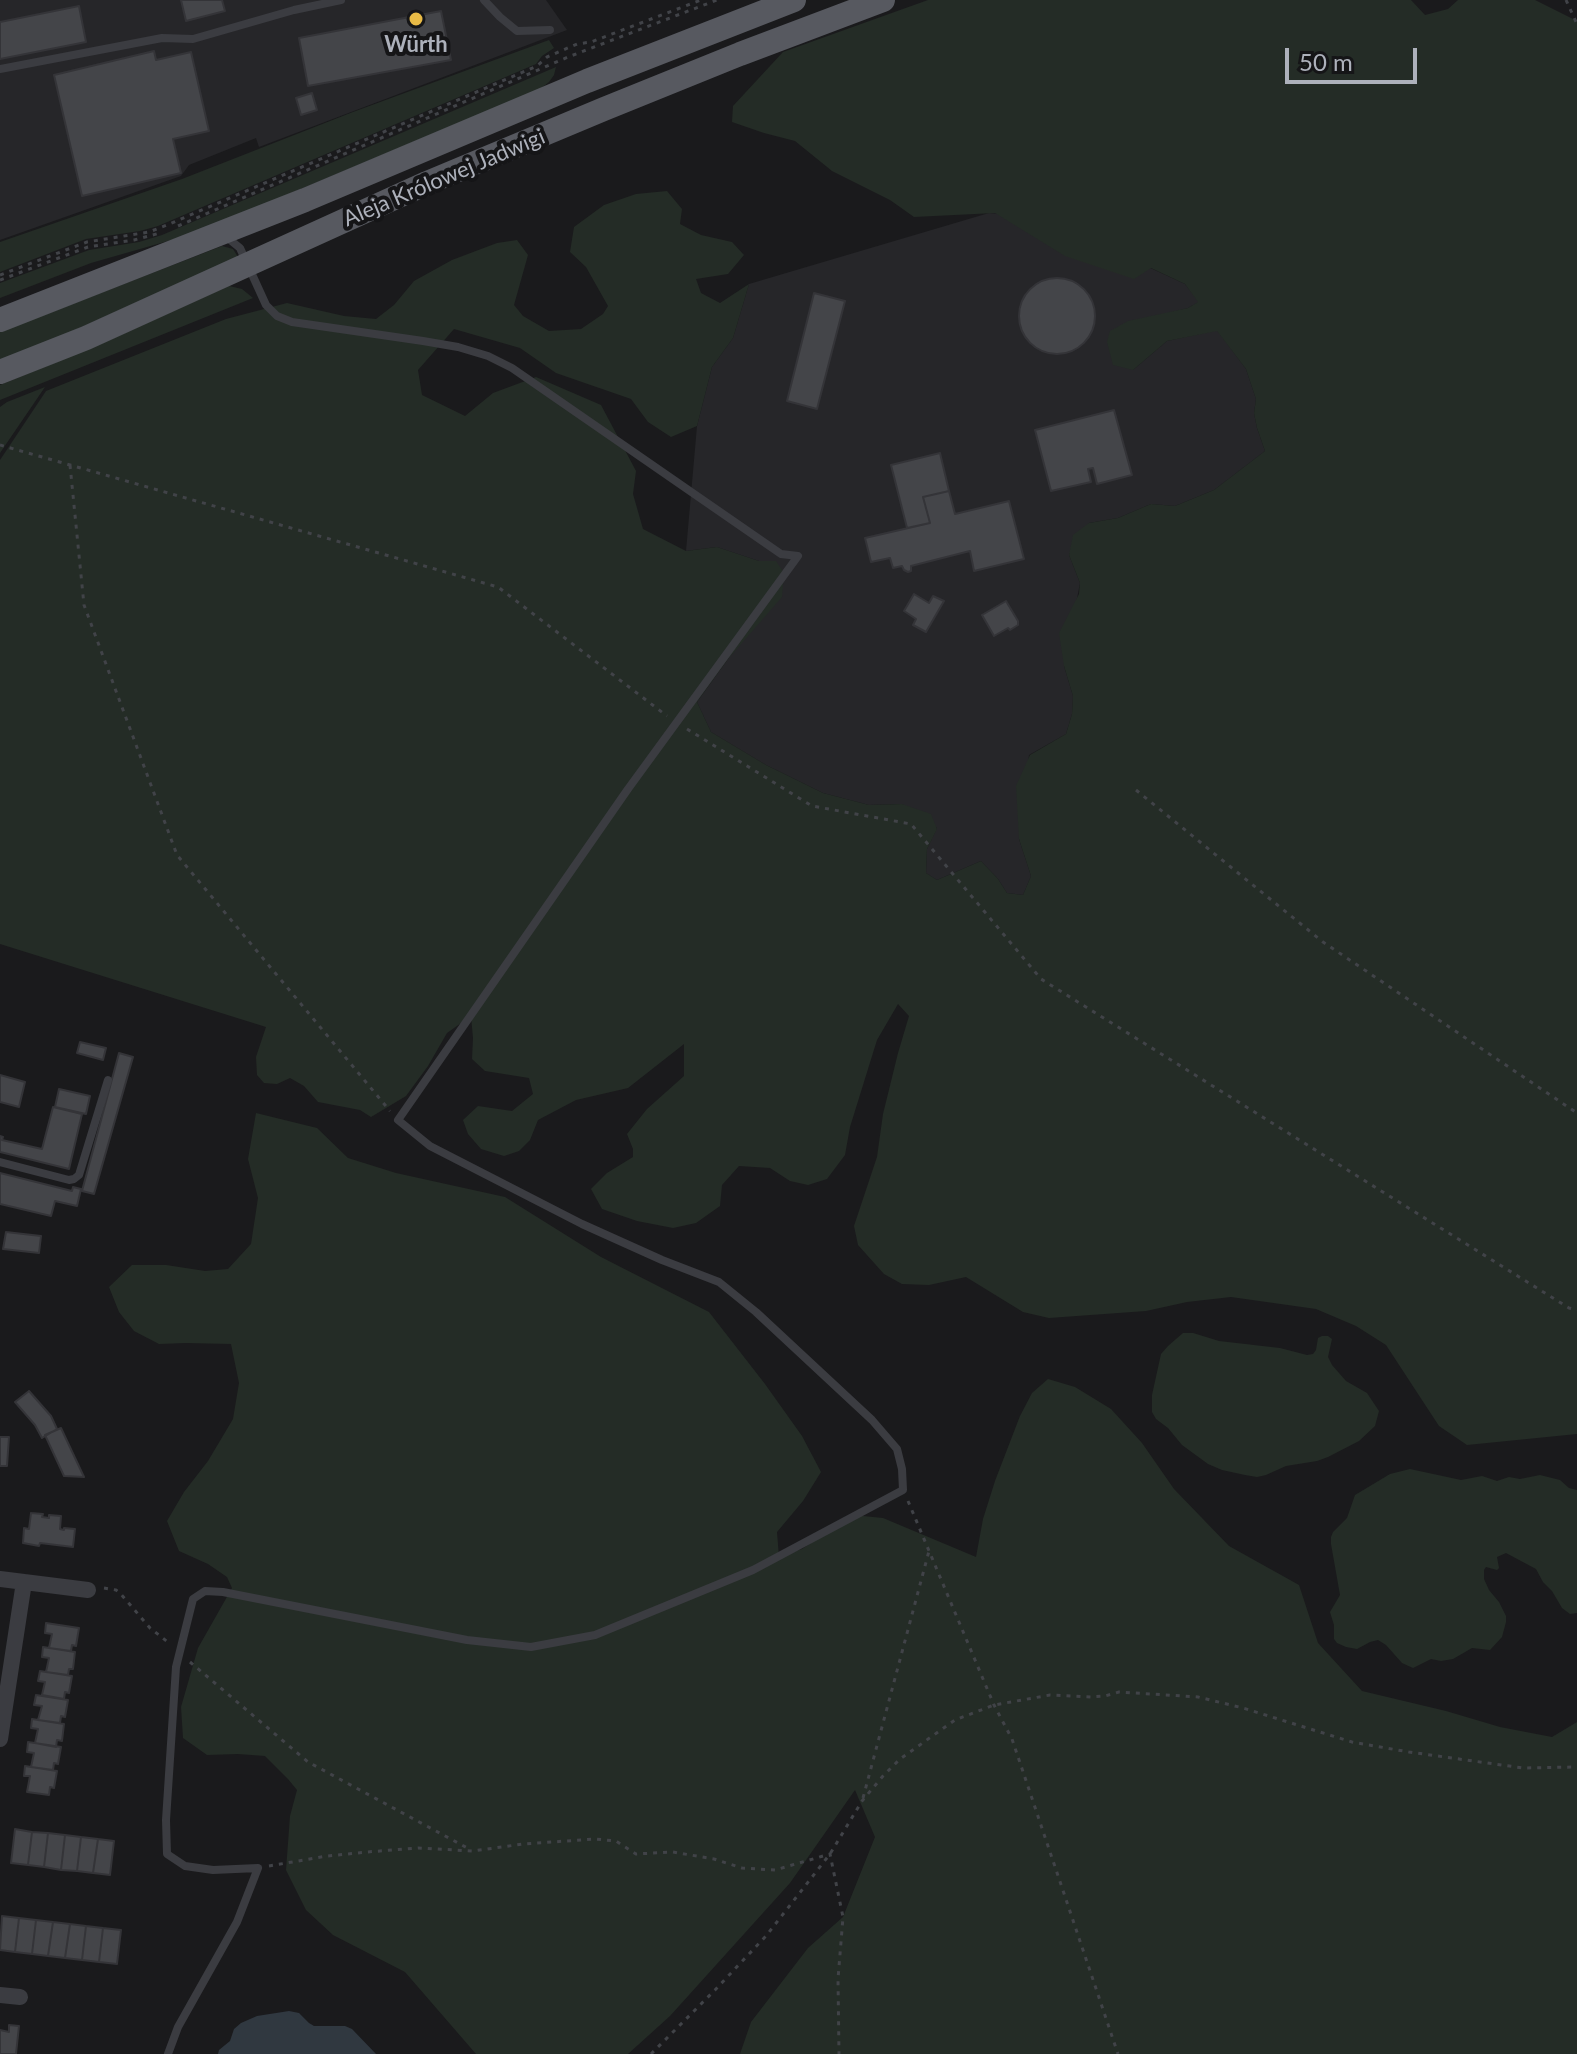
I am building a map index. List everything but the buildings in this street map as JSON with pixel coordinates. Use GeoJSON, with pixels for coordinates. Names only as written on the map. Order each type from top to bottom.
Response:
{"type":"FeatureCollection","features":[{"type":"Feature","properties":{"kind":"main road","name":"Aleja Królowej Jadwigi"},"geometry":{"type":"LineString","coordinates":[[1,319],[794,0]]}},
{"type":"Feature","properties":{"kind":"main road","name":"Aleja Królowej Jadwigi"},"geometry":{"type":"LineString","coordinates":[[4,372],[86,338],[427,183],[740,54],[883,0]]}},
{"type":"Feature","properties":{"kind":"street"},"geometry":{"type":"LineString","coordinates":[[0,1579],[88,1590]]}},
{"type":"Feature","properties":{"kind":"street"},"geometry":{"type":"LineString","coordinates":[[0,1739],[24,1582]]}},
{"type":"Feature","properties":{"kind":"street"},"geometry":{"type":"LineString","coordinates":[[0,1995],[20,1997]]}},
{"type":"Feature","properties":{"kind":"lane"},"geometry":{"type":"LineString","coordinates":[[0,69],[162,38],[193,39],[302,4],[341,0]]}},
{"type":"Feature","properties":{"kind":"lane"},"geometry":{"type":"LineString","coordinates":[[484,0],[517,31],[550,30]]}},
{"type":"Feature","properties":{"kind":"lane"},"geometry":{"type":"LineString","coordinates":[[168,2054],[178,2027],[237,1922],[258,1868],[213,1870],[185,1866],[167,1854],[166,1820],[176,1667],[193,1599],[205,1591],[223,1592],[483,1642],[531,1647],[595,1635],[753,1570],[903,1490],[897,1449],[872,1420],[756,1312],[719,1282],[582,1224],[430,1146],[398,1120],[628,789],[798,556],[781,554],[512,368],[488,356],[458,347],[292,322],[277,316],[266,305],[240,248],[221,233]]}},
{"type":"Feature","properties":{"kind":"lane"},"geometry":{"type":"LineString","coordinates":[[0,1162],[74,1179],[79,1175],[108,1080]]}},
{"type":"Feature","properties":{"kind":"path"},"geometry":{"type":"LineString","coordinates":[[0,278],[87,242],[141,233],[167,225],[537,66],[547,57],[577,44],[591,42],[701,0]]}},
{"type":"Feature","properties":{"kind":"path"},"geometry":{"type":"LineString","coordinates":[[0,278],[88,247],[134,240],[169,230],[568,57],[717,0]]}},
{"type":"Feature","properties":{"kind":"path"},"geometry":{"type":"LineString","coordinates":[[1566,0],[1577,24]]}},
{"type":"Feature","properties":{"kind":"path"},"geometry":{"type":"LineString","coordinates":[[0,445],[498,587],[676,723],[812,806],[911,824],[1041,979],[1569,1308],[1577,1310]]}},
{"type":"Feature","properties":{"kind":"path"},"geometry":{"type":"LineString","coordinates":[[70,465],[84,605],[177,855],[398,1120]]}},
{"type":"Feature","properties":{"kind":"path"},"geometry":{"type":"LineString","coordinates":[[1136,790],[1323,942],[1577,1113]]}},
{"type":"Feature","properties":{"kind":"path"},"geometry":{"type":"LineString","coordinates":[[903,1490],[994,1705],[1012,1739],[1118,2054]]}},
{"type":"Feature","properties":{"kind":"path"},"geometry":{"type":"LineString","coordinates":[[862,1801],[929,1551]]}},
{"type":"Feature","properties":{"kind":"path"},"geometry":{"type":"LineString","coordinates":[[88,1590],[116,1590],[150,1628],[308,1762],[473,1851]]}},
{"type":"Feature","properties":{"kind":"path"},"geometry":{"type":"LineString","coordinates":[[651,2054],[766,1936],[830,1854],[862,1801],[883,1776],[911,1751],[955,1720],[994,1705],[1050,1695],[1091,1697],[1119,1692],[1198,1697],[1352,1742],[1523,1768],[1577,1767]]}},
{"type":"Feature","properties":{"kind":"path"},"geometry":{"type":"LineString","coordinates":[[258,1868],[367,1852],[418,1848],[473,1851],[595,1839],[616,1841],[636,1854],[673,1852],[714,1859],[742,1868],[775,1870],[830,1854]]}},
{"type":"Feature","properties":{"kind":"path"},"geometry":{"type":"LineString","coordinates":[[830,1854],[843,1917],[838,1979],[839,2054]]}},
{"type":"Feature","properties":{"kind":"shaded area"},"geometry":{"type":"Polygon","coordinates":[[[0,0],[546,0],[567,30],[259,147],[256,138],[189,165],[181,176],[0,240],[0,0]]]}},
{"type":"Feature","properties":{"kind":"shaded area"},"geometry":{"type":"Polygon","coordinates":[[[928,0],[1411,0],[1425,15],[1448,9],[1458,0],[1535,0],[1577,21],[1577,1434],[1467,1445],[1439,1426],[1386,1345],[1356,1326],[1316,1309],[1231,1297],[1146,1311],[1049,1318],[1023,1312],[966,1277],[929,1285],[902,1284],[884,1274],[858,1245],[854,1226],[877,1157],[883,1114],[909,1016],[898,1004],[877,1040],[850,1127],[845,1155],[827,1179],[808,1185],[790,1181],[770,1168],[739,1166],[722,1185],[720,1206],[696,1223],[673,1228],[637,1221],[602,1209],[591,1189],[607,1173],[633,1157],[627,1134],[647,1109],[684,1076],[684,1044],[628,1088],[576,1100],[538,1120],[530,1140],[519,1151],[504,1156],[481,1149],[468,1134],[463,1120],[478,1106],[512,1111],[533,1094],[529,1078],[485,1071],[472,1059],[471,1016],[447,1033],[406,1096],[371,1117],[360,1110],[318,1102],[304,1086],[290,1078],[277,1084],[264,1083],[257,1075],[256,1057],[266,1027],[0,944],[0,460],[46,391],[226,319],[287,303],[344,316],[376,319],[394,305],[414,281],[452,260],[497,243],[517,240],[528,255],[514,305],[523,316],[549,331],[581,329],[603,314],[608,306],[586,267],[570,252],[574,227],[604,205],[636,194],[667,191],[682,209],[680,224],[701,235],[732,242],[744,255],[728,274],[696,279],[701,293],[720,303],[749,284],[733,338],[712,367],[697,426],[671,437],[648,422],[631,399],[556,373],[520,348],[454,329],[418,370],[422,395],[465,416],[493,393],[536,377],[601,405],[636,471],[633,494],[643,529],[686,551],[717,547],[759,561],[776,561],[784,573],[782,597],[728,659],[697,702],[711,732],[766,765],[823,793],[869,805],[902,804],[931,814],[937,829],[927,849],[926,873],[937,880],[981,861],[1007,893],[1023,895],[1031,876],[1019,839],[1016,786],[1030,755],[1066,734],[1072,714],[1073,696],[1059,633],[1079,594],[1080,583],[1069,555],[1073,535],[1089,523],[1118,518],[1151,504],[1175,506],[1214,490],[1265,451],[1254,413],[1256,399],[1246,369],[1217,331],[1167,341],[1133,370],[1113,365],[1107,342],[1110,331],[1128,321],[1188,308],[1198,302],[1185,284],[1151,268],[1134,279],[1065,256],[995,213],[914,217],[890,200],[832,171],[795,141],[732,122],[733,106],[783,52],[928,0]]]}},
{"type":"Feature","properties":{"kind":"shaded area"},"geometry":{"type":"Polygon","coordinates":[[[549,40],[554,48],[536,64],[158,226],[86,239],[0,272],[0,242],[182,179],[549,40]]]}},
{"type":"Feature","properties":{"kind":"shaded area"},"geometry":{"type":"Polygon","coordinates":[[[556,67],[549,82],[540,89],[241,214],[175,239],[91,263],[0,298],[0,283],[89,250],[162,235],[556,67]]]}},
{"type":"Feature","properties":{"kind":"shaded area"},"geometry":{"type":"Polygon","coordinates":[[[989,213],[1040,217],[1185,284],[1199,302],[1161,315],[1133,370],[1167,341],[1217,330],[1246,369],[1256,399],[1254,413],[1265,451],[1214,490],[1175,506],[1151,504],[1118,518],[1089,523],[1069,555],[1080,583],[1064,666],[1073,696],[1072,714],[1066,734],[1029,755],[1019,839],[1031,876],[1023,895],[1007,893],[981,861],[937,880],[926,873],[927,849],[937,828],[902,804],[869,805],[823,793],[766,765],[711,732],[697,702],[728,659],[776,561],[759,561],[717,547],[686,551],[697,426],[712,367],[733,338],[749,284],[989,213]]]}},
{"type":"Feature","properties":{"kind":"shaded area"},"geometry":{"type":"Polygon","coordinates":[[[222,246],[233,249],[238,257],[0,361],[0,332],[222,246]]]}},
{"type":"Feature","properties":{"kind":"shaded area"},"geometry":{"type":"Polygon","coordinates":[[[229,286],[242,289],[253,298],[0,400],[0,385],[229,286]]]}},
{"type":"Feature","properties":{"kind":"shaded area"},"geometry":{"type":"Polygon","coordinates":[[[45,387],[0,453],[0,407],[45,387]]]}},
{"type":"Feature","properties":{"kind":"shaded area"},"geometry":{"type":"Polygon","coordinates":[[[256,1113],[317,1128],[348,1158],[396,1173],[505,1197],[601,1257],[709,1312],[802,1436],[821,1472],[803,1501],[777,1532],[779,1557],[802,1549],[853,1515],[883,1518],[976,1557],[983,1519],[1020,1416],[1032,1393],[1048,1379],[1075,1387],[1111,1409],[1142,1443],[1174,1489],[1229,1546],[1299,1585],[1318,1643],[1362,1691],[1500,1727],[1552,1737],[1577,1722],[1577,2054],[740,2054],[751,2022],[808,1948],[843,1917],[875,1837],[855,1790],[790,1883],[670,2016],[628,2054],[476,2054],[405,1972],[333,1935],[306,1910],[286,1870],[290,1816],[297,1790],[288,1779],[265,1756],[207,1755],[183,1738],[181,1707],[198,1648],[232,1588],[227,1577],[179,1551],[167,1521],[233,1419],[239,1383],[231,1344],[159,1344],[134,1331],[119,1312],[109,1287],[132,1265],[166,1265],[205,1271],[228,1269],[251,1244],[258,1198],[248,1159],[256,1113]]]}},
{"type":"Feature","properties":{"kind":"shaded area"},"geometry":{"type":"Polygon","coordinates":[[[1183,1333],[1307,1355],[1316,1350],[1318,1338],[1328,1336],[1332,1339],[1328,1357],[1332,1365],[1346,1381],[1367,1393],[1379,1411],[1375,1426],[1359,1441],[1328,1457],[1286,1466],[1266,1475],[1245,1475],[1208,1464],[1182,1445],[1152,1412],[1152,1395],[1161,1354],[1183,1333]]]}},
{"type":"Feature","properties":{"kind":"shaded area"},"geometry":{"type":"Polygon","coordinates":[[[1410,1469],[1461,1480],[1482,1476],[1497,1481],[1540,1475],[1560,1480],[1577,1490],[1577,1613],[1570,1614],[1562,1608],[1536,1569],[1506,1553],[1497,1557],[1497,1570],[1486,1567],[1484,1570],[1489,1590],[1506,1616],[1502,1637],[1490,1650],[1472,1648],[1453,1659],[1431,1659],[1413,1668],[1402,1663],[1378,1640],[1357,1649],[1337,1643],[1330,1612],[1340,1595],[1331,1544],[1333,1532],[1347,1518],[1355,1495],[1390,1474],[1410,1469]]]}},
{"type":"Feature","properties":{"kind":"shaded area"},"geometry":{"type":"Polygon","coordinates":[[[289,2011],[299,2013],[314,2026],[345,2026],[352,2029],[376,2054],[218,2054],[241,2023],[257,2016],[289,2011]]]}},
{"type":"Feature","properties":{"kind":"place","name":"Würth"},"geometry":{"type":"Point","coordinates":[416,19]}}]}
